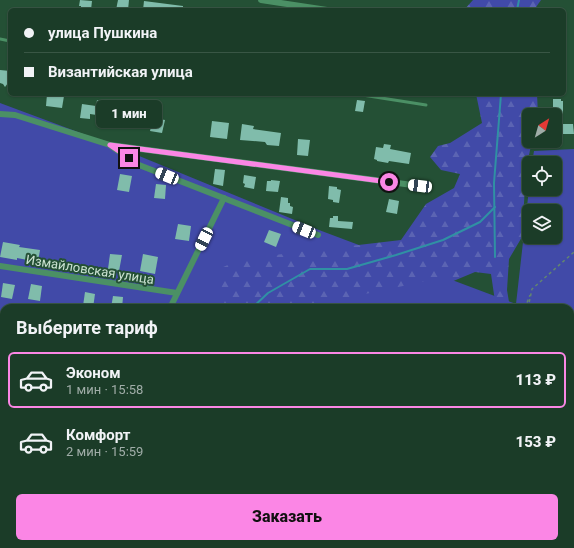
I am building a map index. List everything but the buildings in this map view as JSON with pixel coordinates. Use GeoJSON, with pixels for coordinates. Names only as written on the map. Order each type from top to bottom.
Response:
{"type":"FeatureCollection","features":[{"type":"Feature","properties":{"kind":"street"},"geometry":{"type":"LineString","coordinates":[[262,0],[314,8]]}},
{"type":"Feature","properties":{"kind":"street"},"geometry":{"type":"LineString","coordinates":[[0,114],[15,115],[110,145],[420,186]]}},
{"type":"Feature","properties":{"kind":"street"},"geometry":{"type":"LineString","coordinates":[[110,145],[139,165],[318,235]]}},
{"type":"Feature","properties":{"kind":"street"},"geometry":{"type":"LineString","coordinates":[[172,304],[224,198]]}},
{"type":"Feature","properties":{"kind":"street","name":"Измайловская улица"},"geometry":{"type":"LineString","coordinates":[[0,266],[177,293]]}},
{"type":"Feature","properties":{"kind":"lane"},"geometry":{"type":"LineString","coordinates":[[369,96],[426,105]]}},
{"type":"Feature","properties":{"kind":"path"},"geometry":{"type":"LineString","coordinates":[[526,304],[532,289],[574,252]]}},
{"type":"Feature","properties":{"kind":"path"},"geometry":{"type":"LineString","coordinates":[[529,304],[532,289]]}},
{"type":"Feature","properties":{"kind":"green space"},"geometry":{"type":"Polygon","coordinates":[[[473,0],[541,0],[535,8],[466,8],[473,0]]]}},
{"type":"Feature","properties":{"kind":"green space"},"geometry":{"type":"Polygon","coordinates":[[[476,96],[537,96],[538,108],[522,108],[522,148],[530,148],[529,156],[522,156],[522,196],[524,196],[524,204],[522,204],[522,237],[509,259],[507,290],[509,304],[495,304],[491,274],[475,272],[451,282],[436,279],[318,304],[224,304],[220,278],[221,268],[239,260],[401,240],[426,204],[454,188],[460,174],[441,170],[430,157],[438,146],[450,143],[482,123],[476,96]]]}},
{"type":"Feature","properties":{"kind":"green space"},"geometry":{"type":"Polygon","coordinates":[[[0,103],[110,144],[319,230],[516,304],[0,304],[0,103]]]}},
{"type":"Feature","properties":{"kind":"green space"},"geometry":{"type":"Polygon","coordinates":[[[574,149],[574,304],[516,304],[523,244],[562,244],[562,204],[527,204],[528,196],[562,196],[562,156],[533,156],[534,151],[574,149]]]}},
{"type":"Feature","properties":{"kind":"waterway"},"geometry":{"type":"LineString","coordinates":[[517,8],[519,0]]}},
{"type":"Feature","properties":{"kind":"waterway"},"geometry":{"type":"LineString","coordinates":[[495,257],[494,183],[501,96]]}},
{"type":"Feature","properties":{"kind":"waterway"},"geometry":{"type":"LineString","coordinates":[[256,304],[268,293],[310,269],[347,269],[443,240],[480,222],[495,207]]}},
{"type":"Feature","properties":{"kind":"route"},"geometry":{"type":"LineString","coordinates":[[129,158],[110,145],[389,182]]}}]}
